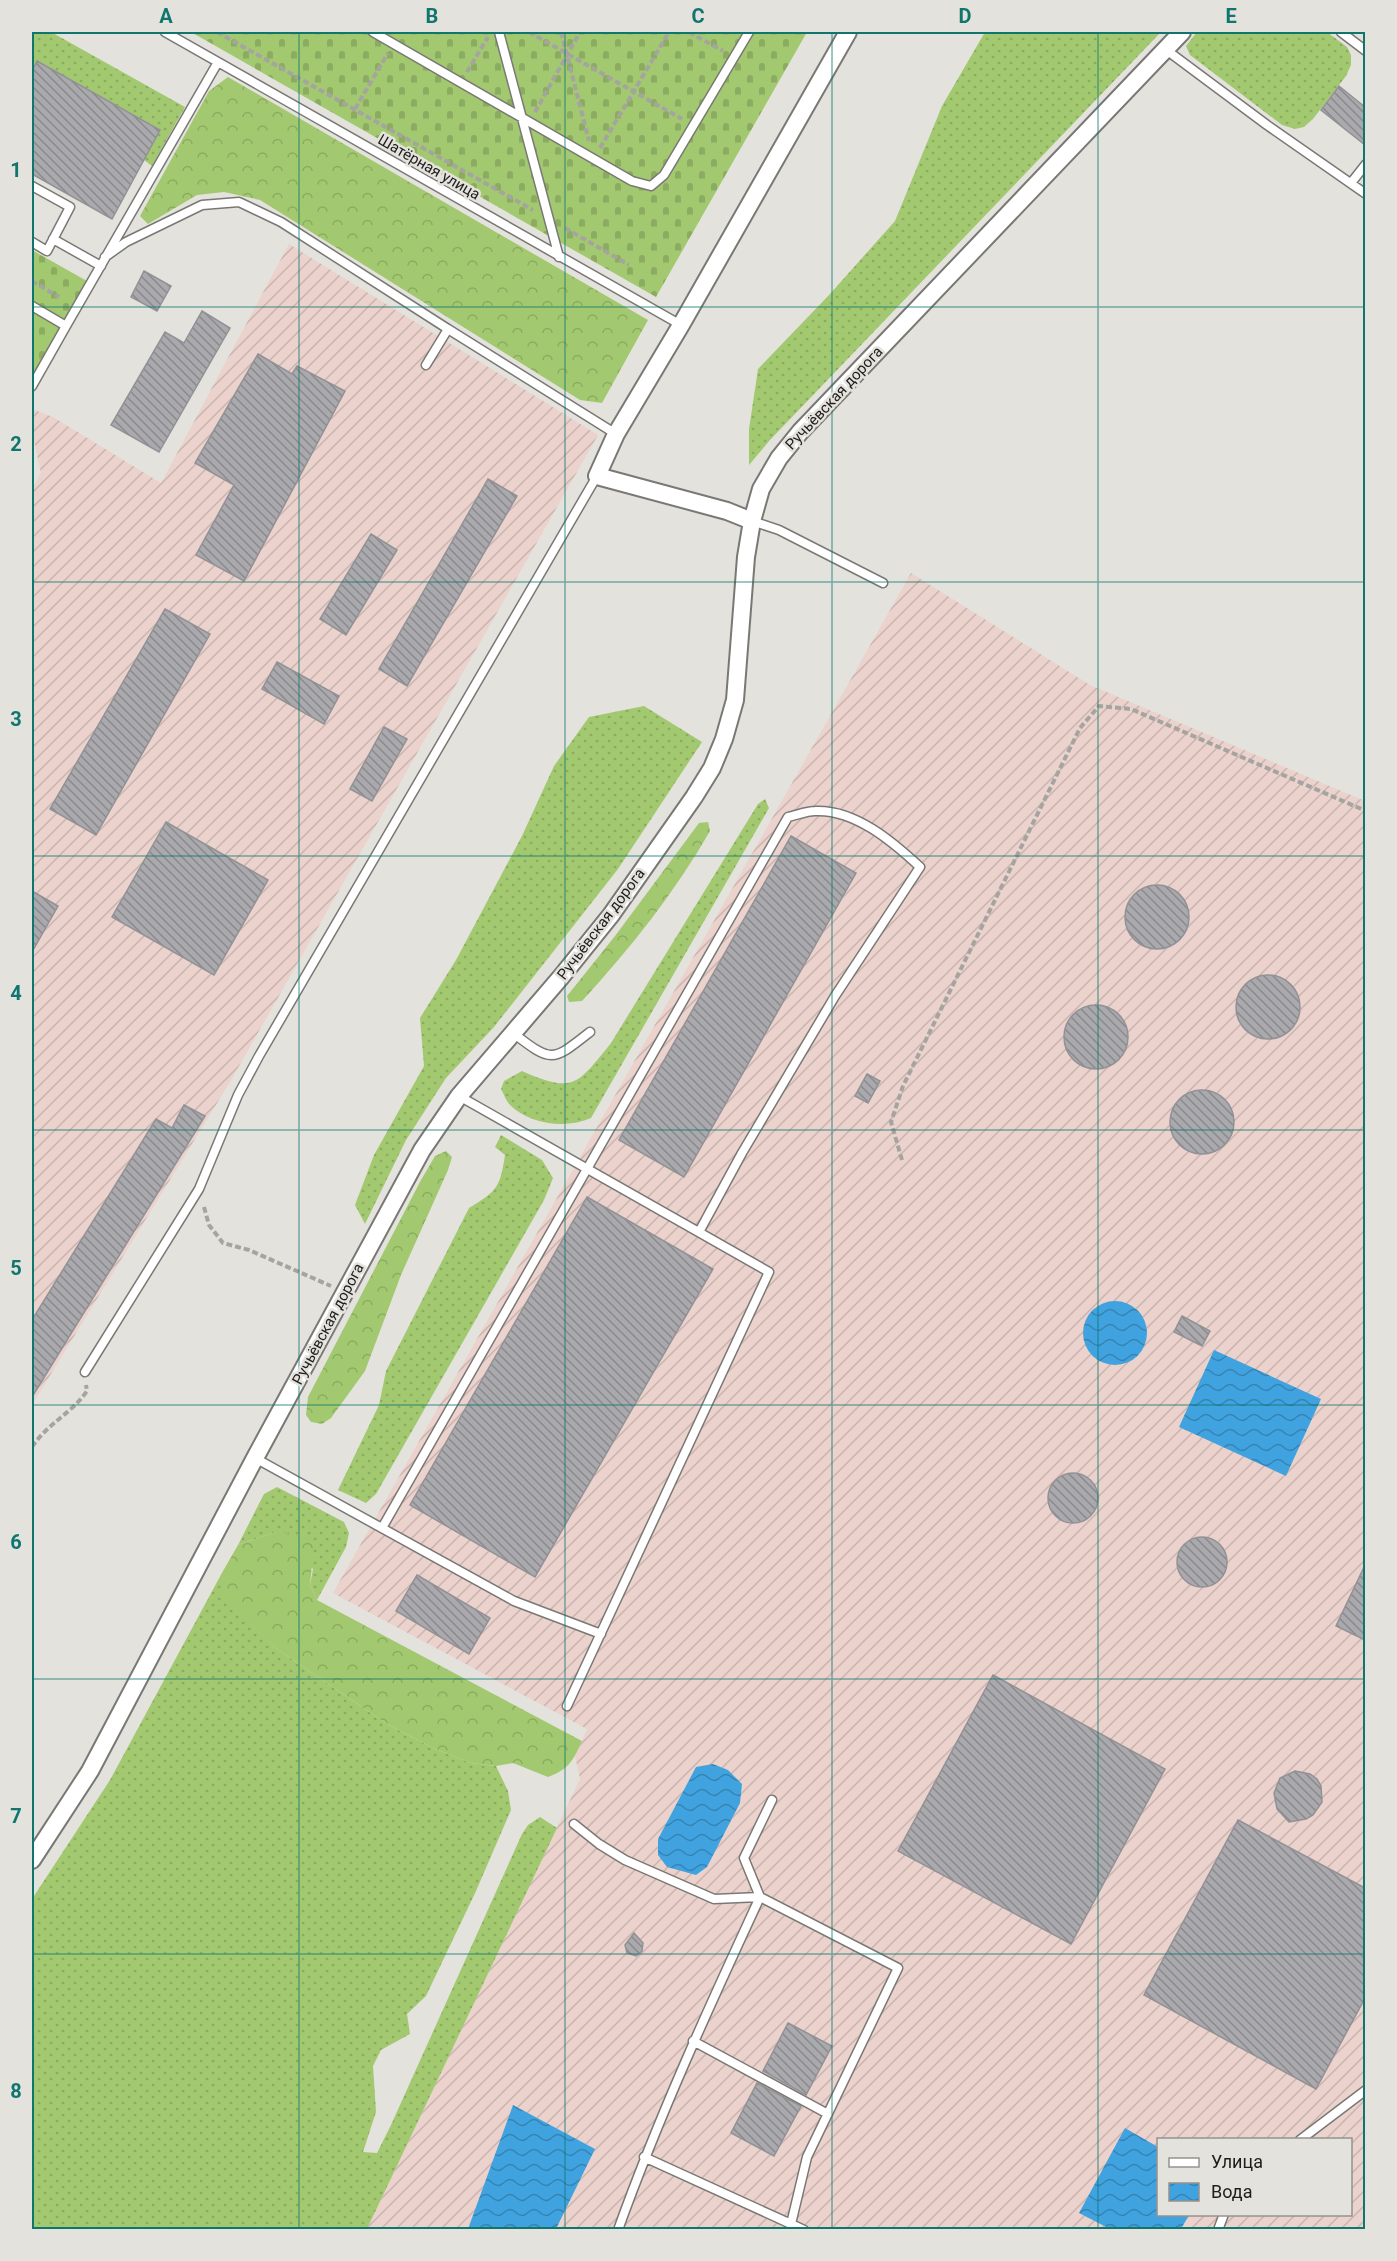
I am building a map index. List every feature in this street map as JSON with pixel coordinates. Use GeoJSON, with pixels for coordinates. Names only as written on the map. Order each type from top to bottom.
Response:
{"type":"FeatureCollection","features":[{"type":"Feature","properties":{"kind":"street"},"geometry":{"type":"LineString","coordinates":[[752,521],[726,511],[597,476],[616,434],[681,325],[848,32]]}},
{"type":"Feature","properties":{"kind":"street","name":"Ручьёвская дорога"},"geometry":{"type":"LineString","coordinates":[[32,1860],[90,1771],[255,1458],[422,1150],[459,1096],[611,915],[712,768],[724,739],[735,700],[746,557],[752,521],[761,489],[779,458],[800,432],[1182,32]]}},
{"type":"Feature","properties":{"kind":"lane","name":"Шатёрная улица"},"geometry":{"type":"LineString","coordinates":[[165,32],[681,325]]}},
{"type":"Feature","properties":{"kind":"lane"},"geometry":{"type":"LineString","coordinates":[[373,32],[632,181],[651,186],[664,175],[748,32]]}},
{"type":"Feature","properties":{"kind":"lane"},"geometry":{"type":"LineString","coordinates":[[499,32],[526,120],[559,257]]}},
{"type":"Feature","properties":{"kind":"lane"},"geometry":{"type":"LineString","coordinates":[[1341,32],[1365,51]]}},
{"type":"Feature","properties":{"kind":"lane"},"geometry":{"type":"LineString","coordinates":[[1165,49],[1365,194]]}},
{"type":"Feature","properties":{"kind":"lane"},"geometry":{"type":"LineString","coordinates":[[32,386],[218,62]]}},
{"type":"Feature","properties":{"kind":"lane"},"geometry":{"type":"LineString","coordinates":[[1351,183],[1365,164]]}},
{"type":"Feature","properties":{"kind":"lane"},"geometry":{"type":"LineString","coordinates":[[32,186],[70,207],[47,251],[32,242]]}},
{"type":"Feature","properties":{"kind":"lane"},"geometry":{"type":"LineString","coordinates":[[105,257],[126,242],[202,205],[239,202],[281,222],[616,434]]}},
{"type":"Feature","properties":{"kind":"lane"},"geometry":{"type":"LineString","coordinates":[[53,239],[100,266]]}},
{"type":"Feature","properties":{"kind":"lane"},"geometry":{"type":"LineString","coordinates":[[32,306],[66,326]]}},
{"type":"Feature","properties":{"kind":"lane"},"geometry":{"type":"LineString","coordinates":[[426,365],[448,329]]}},
{"type":"Feature","properties":{"kind":"lane"},"geometry":{"type":"LineString","coordinates":[[85,1372],[198,1189],[237,1095],[597,476]]}},
{"type":"Feature","properties":{"kind":"lane"},"geometry":{"type":"LineString","coordinates":[[752,521],[779,530],[883,583]]}},
{"type":"Feature","properties":{"kind":"lane"},"geometry":{"type":"LineString","coordinates":[[382,1528],[788,818],[813,810],[835,812],[858,822],[898,846],[920,867],[835,996],[742,1153],[699,1232]]}},
{"type":"Feature","properties":{"kind":"lane"},"geometry":{"type":"LineString","coordinates":[[513,1033],[534,1049],[549,1056],[562,1054],[590,1032]]}},
{"type":"Feature","properties":{"kind":"lane"},"geometry":{"type":"LineString","coordinates":[[459,1096],[769,1272],[567,1706]]}},
{"type":"Feature","properties":{"kind":"lane"},"geometry":{"type":"LineString","coordinates":[[255,1458],[514,1601],[601,1634]]}},
{"type":"Feature","properties":{"kind":"lane"},"geometry":{"type":"LineString","coordinates":[[618,2229],[644,2157],[693,2041],[760,1897],[744,1858],[772,1800]]}},
{"type":"Feature","properties":{"kind":"lane"},"geometry":{"type":"LineString","coordinates":[[574,1824],[599,1844],[625,1860],[714,1899],[760,1897],[898,1968],[807,2157],[791,2224]]}},
{"type":"Feature","properties":{"kind":"lane"},"geometry":{"type":"LineString","coordinates":[[693,2041],[828,2114]]}},
{"type":"Feature","properties":{"kind":"lane"},"geometry":{"type":"LineString","coordinates":[[1301,2138],[1365,2090]]}},
{"type":"Feature","properties":{"kind":"lane"},"geometry":{"type":"LineString","coordinates":[[644,2157],[804,2229]]}},
{"type":"Feature","properties":{"kind":"path"},"geometry":{"type":"LineString","coordinates":[[217,32],[629,265]]}},
{"type":"Feature","properties":{"kind":"path"},"geometry":{"type":"LineString","coordinates":[[461,82],[491,32]]}},
{"type":"Feature","properties":{"kind":"path"},"geometry":{"type":"LineString","coordinates":[[529,32],[693,125]]}},
{"type":"Feature","properties":{"kind":"path"},"geometry":{"type":"LineString","coordinates":[[561,32],[594,159]]}},
{"type":"Feature","properties":{"kind":"path"},"geometry":{"type":"LineString","coordinates":[[526,120],[580,32]]}},
{"type":"Feature","properties":{"kind":"path"},"geometry":{"type":"LineString","coordinates":[[594,159],[669,32]]}},
{"type":"Feature","properties":{"kind":"path"},"geometry":{"type":"LineString","coordinates":[[690,32],[734,57]]}},
{"type":"Feature","properties":{"kind":"path"},"geometry":{"type":"LineString","coordinates":[[355,109],[393,43]]}},
{"type":"Feature","properties":{"kind":"path"},"geometry":{"type":"LineString","coordinates":[[32,281],[58,297]]}},
{"type":"Feature","properties":{"kind":"path"},"geometry":{"type":"LineString","coordinates":[[902,1160],[891,1122],[903,1086],[1080,728],[1099,706],[1131,709],[1365,811]]}},
{"type":"Feature","properties":{"kind":"path"},"geometry":{"type":"LineString","coordinates":[[198,1189],[209,1225],[223,1243],[270,1258],[345,1293]]}},
{"type":"Feature","properties":{"kind":"path"},"geometry":{"type":"LineString","coordinates":[[32,1447],[42,1432],[66,1414],[83,1397],[87,1391],[85,1372]]}},
{"type":"Feature","properties":{"kind":"shaded area"},"geometry":{"type":"Polygon","coordinates":[[[289,244],[598,435],[230,1082],[32,1405],[32,490],[41,473],[32,432],[32,409],[53,417],[161,483],[289,244]]]}},
{"type":"Feature","properties":{"kind":"shaded area"},"geometry":{"type":"Polygon","coordinates":[[[911,573],[1090,685],[1365,801],[1365,2229],[367,2229],[580,1779],[575,1756],[587,1729],[333,1593],[911,573]]]}},
{"type":"Feature","properties":{"kind":"green space"},"geometry":{"type":"Polygon","coordinates":[[[32,32],[51,32],[185,107],[152,166],[144,160],[159,129],[38,61],[32,71],[32,32]]]}},
{"type":"Feature","properties":{"kind":"green space"},"geometry":{"type":"Polygon","coordinates":[[[191,32],[807,32],[656,297],[191,32]]]}},
{"type":"Feature","properties":{"kind":"green space"},"geometry":{"type":"Polygon","coordinates":[[[985,32],[1161,32],[770,440],[749,465],[749,429],[758,369],[830,294],[895,221],[942,106],[985,32]]]}},
{"type":"Feature","properties":{"kind":"green space"},"geometry":{"type":"Polygon","coordinates":[[[1197,32],[1327,32],[1347,47],[1351,55],[1351,65],[1346,76],[1313,119],[1304,127],[1295,129],[1282,125],[1190,55],[1186,46],[1197,32]]]}},
{"type":"Feature","properties":{"kind":"green space"},"geometry":{"type":"Polygon","coordinates":[[[228,77],[648,320],[602,403],[580,400],[260,200],[224,192],[197,195],[148,224],[140,216],[209,91],[228,77]]]}},
{"type":"Feature","properties":{"kind":"green space"},"geometry":{"type":"Polygon","coordinates":[[[32,250],[94,285],[32,396],[32,250]]]}},
{"type":"Feature","properties":{"kind":"green space"},"geometry":{"type":"Polygon","coordinates":[[[644,706],[702,742],[618,869],[494,1027],[446,1078],[406,1140],[365,1224],[355,1205],[374,1155],[424,1066],[420,1018],[456,960],[522,836],[554,766],[589,717],[644,706]]]}},
{"type":"Feature","properties":{"kind":"green space"},"geometry":{"type":"Polygon","coordinates":[[[765,799],[769,808],[591,1118],[560,1124],[538,1121],[518,1112],[509,1103],[501,1089],[504,1081],[522,1071],[553,1082],[573,1081],[590,1068],[611,1043],[758,804],[765,799]]]}},
{"type":"Feature","properties":{"kind":"green space"},"geometry":{"type":"Polygon","coordinates":[[[708,822],[710,831],[682,876],[651,919],[582,1001],[569,1002],[567,996],[699,823],[708,822]]]}},
{"type":"Feature","properties":{"kind":"green space"},"geometry":{"type":"Polygon","coordinates":[[[501,1135],[542,1160],[553,1178],[544,1200],[376,1494],[366,1503],[338,1490],[379,1405],[386,1371],[469,1208],[486,1197],[499,1182],[505,1155],[495,1147],[501,1135]]]}},
{"type":"Feature","properties":{"kind":"green space"},"geometry":{"type":"Polygon","coordinates":[[[446,1151],[452,1157],[448,1170],[401,1275],[365,1371],[331,1418],[322,1424],[311,1422],[306,1415],[308,1397],[421,1180],[435,1156],[446,1151]]]}},
{"type":"Feature","properties":{"kind":"green space"},"geometry":{"type":"Polygon","coordinates":[[[277,1487],[344,1522],[349,1533],[346,1547],[317,1600],[310,1585],[313,1569],[276,1532],[238,1545],[264,1494],[277,1487]]]}},
{"type":"Feature","properties":{"kind":"green space"},"geometry":{"type":"Polygon","coordinates":[[[276,1532],[298,1533],[314,1545],[310,1585],[317,1600],[582,1741],[570,1764],[548,1777],[513,1763],[496,1766],[471,1763],[433,1748],[387,1724],[274,1647],[221,1594],[223,1571],[238,1545],[276,1532]]]}},
{"type":"Feature","properties":{"kind":"green space"},"geometry":{"type":"Polygon","coordinates":[[[223,1571],[222,1594],[274,1647],[387,1724],[433,1748],[471,1763],[496,1766],[508,1791],[511,1810],[476,1891],[426,1996],[407,2014],[410,2034],[381,2050],[373,2066],[376,2112],[363,2152],[377,2153],[391,2125],[522,1834],[528,1825],[540,1817],[557,1828],[367,2229],[32,2230],[32,1899],[110,1780],[223,1571]]]}},
{"type":"Feature","properties":{"kind":"water"},"geometry":{"type":"Polygon","coordinates":[[[1109,1301],[1121,1301],[1138,1310],[1145,1321],[1147,1333],[1145,1345],[1138,1356],[1121,1365],[1109,1365],[1097,1360],[1088,1351],[1083,1339],[1083,1327],[1088,1315],[1097,1306],[1109,1301]]]}},
{"type":"Feature","properties":{"kind":"water"},"geometry":{"type":"Polygon","coordinates":[[[1214,1350],[1321,1399],[1286,1476],[1179,1427],[1214,1350]]]}},
{"type":"Feature","properties":{"kind":"water"},"geometry":{"type":"Polygon","coordinates":[[[713,1764],[728,1770],[742,1784],[740,1803],[707,1867],[696,1875],[667,1867],[658,1855],[658,1839],[696,1767],[713,1764]]]}},
{"type":"Feature","properties":{"kind":"water"},"geometry":{"type":"Polygon","coordinates":[[[513,2105],[595,2149],[556,2229],[468,2229],[513,2105]]]}},
{"type":"Feature","properties":{"kind":"water"},"geometry":{"type":"Polygon","coordinates":[[[1125,2128],[1157,2146],[1157,2216],[1188,2216],[1181,2229],[1110,2229],[1079,2213],[1125,2128]]]}},
{"type":"Feature","properties":{"kind":"building"},"geometry":{"type":"Polygon","coordinates":[[[37,61],[160,130],[112,219],[32,174],[32,71],[37,61]]]}},
{"type":"Feature","properties":{"kind":"building"},"geometry":{"type":"Polygon","coordinates":[[[1339,86],[1365,107],[1365,145],[1321,110],[1339,86]]]}},
{"type":"Feature","properties":{"kind":"building"},"geometry":{"type":"Polygon","coordinates":[[[144,271],[171,286],[157,311],[131,297],[144,271]]]}},
{"type":"Feature","properties":{"kind":"building"},"geometry":{"type":"Polygon","coordinates":[[[202,311],[230,328],[159,452],[111,425],[165,332],[184,343],[202,311]]]}},
{"type":"Feature","properties":{"kind":"building"},"geometry":{"type":"Polygon","coordinates":[[[258,354],[292,374],[297,366],[345,391],[244,581],[196,555],[234,485],[195,463],[258,354]]]}},
{"type":"Feature","properties":{"kind":"building"},"geometry":{"type":"Polygon","coordinates":[[[488,479],[517,496],[407,686],[379,669],[488,479]]]}},
{"type":"Feature","properties":{"kind":"building"},"geometry":{"type":"Polygon","coordinates":[[[371,534],[397,550],[346,635],[320,619],[371,534]]]}},
{"type":"Feature","properties":{"kind":"building"},"geometry":{"type":"Polygon","coordinates":[[[165,609],[210,634],[96,835],[50,809],[165,609]]]}},
{"type":"Feature","properties":{"kind":"building"},"geometry":{"type":"Polygon","coordinates":[[[277,662],[339,696],[324,724],[262,689],[277,662]]]}},
{"type":"Feature","properties":{"kind":"building"},"geometry":{"type":"Polygon","coordinates":[[[384,727],[407,739],[372,801],[350,789],[384,727]]]}},
{"type":"Feature","properties":{"kind":"building"},"geometry":{"type":"Polygon","coordinates":[[[166,822],[268,880],[214,975],[112,917],[166,822]]]}},
{"type":"Feature","properties":{"kind":"building"},"geometry":{"type":"Polygon","coordinates":[[[791,836],[856,873],[684,1177],[619,1140],[791,836]]]}},
{"type":"Feature","properties":{"kind":"building"},"geometry":{"type":"Polygon","coordinates":[[[1151,885],[1163,885],[1180,894],[1187,905],[1189,917],[1187,929],[1180,940],[1163,949],[1151,949],[1139,944],[1130,935],[1125,923],[1125,911],[1130,899],[1139,890],[1151,885]]]}},
{"type":"Feature","properties":{"kind":"building"},"geometry":{"type":"Polygon","coordinates":[[[32,891],[58,906],[32,952],[32,891]]]}},
{"type":"Feature","properties":{"kind":"building"},"geometry":{"type":"Polygon","coordinates":[[[1262,975],[1274,975],[1291,984],[1298,995],[1300,1007],[1298,1019],[1291,1030],[1274,1039],[1262,1039],[1250,1034],[1241,1025],[1236,1013],[1236,1001],[1241,989],[1250,980],[1262,975]]]}},
{"type":"Feature","properties":{"kind":"building"},"geometry":{"type":"Polygon","coordinates":[[[1090,1005],[1102,1005],[1119,1014],[1126,1025],[1128,1037],[1126,1049],[1119,1060],[1102,1069],[1090,1069],[1078,1064],[1069,1055],[1064,1043],[1064,1031],[1069,1019],[1078,1010],[1090,1005]]]}},
{"type":"Feature","properties":{"kind":"building"},"geometry":{"type":"Polygon","coordinates":[[[867,1074],[880,1081],[868,1103],[855,1096],[867,1074]]]}},
{"type":"Feature","properties":{"kind":"building"},"geometry":{"type":"Polygon","coordinates":[[[1196,1090],[1208,1090],[1225,1099],[1232,1110],[1234,1122],[1232,1134],[1225,1145],[1208,1154],[1196,1154],[1184,1149],[1175,1140],[1170,1128],[1170,1116],[1175,1104],[1184,1095],[1196,1090]]]}},
{"type":"Feature","properties":{"kind":"building"},"geometry":{"type":"Polygon","coordinates":[[[184,1105],[205,1116],[32,1397],[32,1320],[156,1119],[172,1128],[184,1105]]]}},
{"type":"Feature","properties":{"kind":"building"},"geometry":{"type":"Polygon","coordinates":[[[587,1197],[713,1269],[535,1577],[410,1505],[587,1197]]]}},
{"type":"Feature","properties":{"kind":"building"},"geometry":{"type":"Polygon","coordinates":[[[1182,1316],[1210,1331],[1202,1346],[1174,1332],[1182,1316]]]}},
{"type":"Feature","properties":{"kind":"building"},"geometry":{"type":"Polygon","coordinates":[[[1073,1473],[1082,1475],[1093,1484],[1098,1498],[1096,1507],[1087,1518],[1073,1523],[1064,1521],[1053,1512],[1048,1498],[1050,1489],[1059,1478],[1073,1473]]]}},
{"type":"Feature","properties":{"kind":"building"},"geometry":{"type":"Polygon","coordinates":[[[1202,1537],[1211,1539],[1222,1548],[1227,1562],[1225,1571],[1216,1582],[1202,1587],[1193,1585],[1182,1576],[1177,1562],[1179,1553],[1188,1542],[1202,1537]]]}},
{"type":"Feature","properties":{"kind":"building"},"geometry":{"type":"Polygon","coordinates":[[[1365,1565],[1365,1640],[1336,1626],[1365,1565]]]}},
{"type":"Feature","properties":{"kind":"building"},"geometry":{"type":"Polygon","coordinates":[[[417,1575],[490,1618],[469,1654],[396,1611],[417,1575]]]}},
{"type":"Feature","properties":{"kind":"building"},"geometry":{"type":"Polygon","coordinates":[[[993,1675],[1165,1769],[1071,1944],[898,1851],[993,1675]]]}},
{"type":"Feature","properties":{"kind":"building"},"geometry":{"type":"Polygon","coordinates":[[[1295,1771],[1310,1774],[1317,1779],[1321,1786],[1322,1802],[1313,1815],[1306,1819],[1289,1822],[1277,1809],[1274,1793],[1280,1778],[1295,1771]]]}},
{"type":"Feature","properties":{"kind":"building"},"geometry":{"type":"Polygon","coordinates":[[[1238,1820],[1365,1888],[1365,1998],[1316,2089],[1144,1995],[1238,1820]]]}},
{"type":"Feature","properties":{"kind":"building"},"geometry":{"type":"Polygon","coordinates":[[[634,1933],[643,1943],[642,1951],[636,1956],[627,1953],[625,1945],[634,1933]]]}},
{"type":"Feature","properties":{"kind":"building"},"geometry":{"type":"Polygon","coordinates":[[[788,2023],[832,2046],[806,2095],[763,2071],[788,2023]]]}},
{"type":"Feature","properties":{"kind":"building"},"geometry":{"type":"Polygon","coordinates":[[[757,2083],[801,2106],[774,2156],[731,2133],[757,2083]]]}}]}
